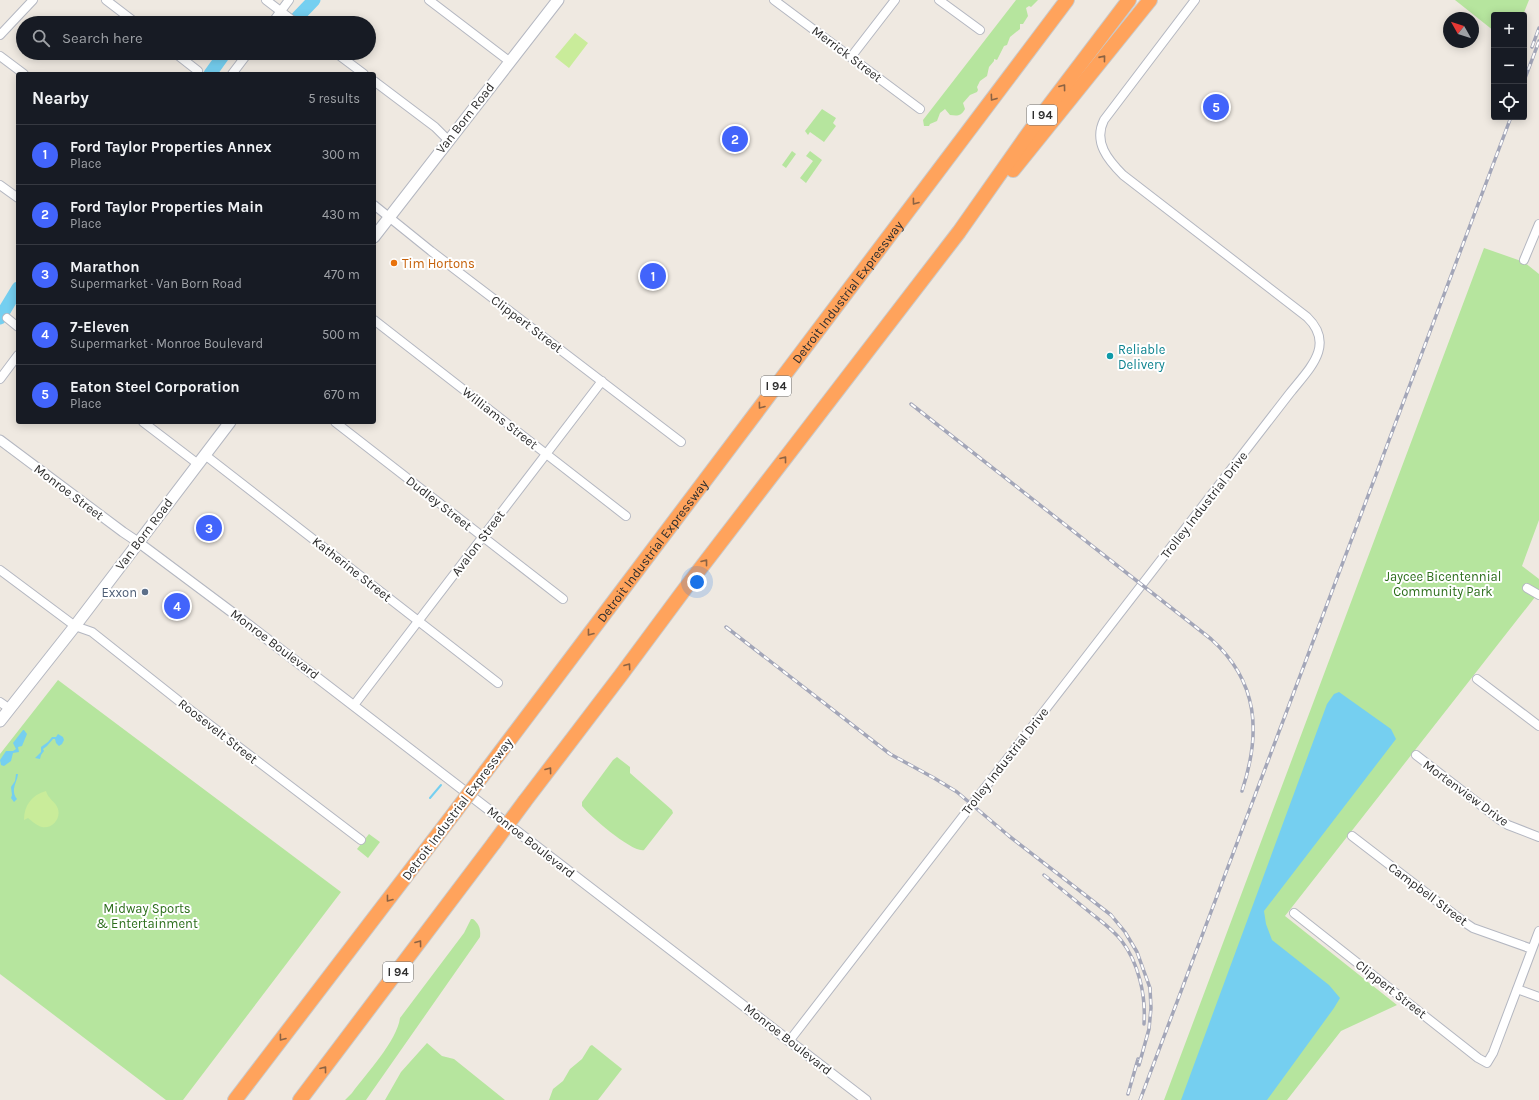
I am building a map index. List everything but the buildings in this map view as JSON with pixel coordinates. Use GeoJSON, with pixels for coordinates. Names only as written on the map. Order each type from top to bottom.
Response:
{"type":"FeatureCollection","features":[{"type":"Feature","properties":{"kind":"highway"},"geometry":{"type":"LineString","coordinates":[[1004,83],[1056,0]]}},
{"type":"Feature","properties":{"kind":"highway","name":"Detroit Industrial Expressway"},"geometry":{"type":"LineString","coordinates":[[235,1100],[455,812],[1067,0]]}},
{"type":"Feature","properties":{"kind":"highway","name":"I 94"},"geometry":{"type":"LineString","coordinates":[[300,1100],[690,582],[959,232],[1035,124],[1129,0]]}},
{"type":"Feature","properties":{"kind":"highway"},"geometry":{"type":"LineString","coordinates":[[959,232],[1017,165],[1150,0]]}},
{"type":"Feature","properties":{"kind":"main road","name":"Van Born Road"},"geometry":{"type":"LineString","coordinates":[[376,234],[509,61],[558,0]]}},
{"type":"Feature","properties":{"kind":"main road","name":"Van Born Road"},"geometry":{"type":"LineString","coordinates":[[0,722],[228,424]]}},
{"type":"Feature","properties":{"kind":"street"},"geometry":{"type":"LineString","coordinates":[[18,16],[33,0]]}},
{"type":"Feature","properties":{"kind":"street"},"geometry":{"type":"LineString","coordinates":[[106,0],[127,16]]}},
{"type":"Feature","properties":{"kind":"street"},"geometry":{"type":"LineString","coordinates":[[266,0],[287,16]]}},
{"type":"Feature","properties":{"kind":"street"},"geometry":{"type":"LineString","coordinates":[[277,16],[289,0]]}},
{"type":"Feature","properties":{"kind":"street"},"geometry":{"type":"LineString","coordinates":[[429,0],[509,61]]}},
{"type":"Feature","properties":{"kind":"street","name":"Merrick Street"},"geometry":{"type":"LineString","coordinates":[[774,0],[920,109]]}},
{"type":"Feature","properties":{"kind":"street"},"geometry":{"type":"LineString","coordinates":[[851,57],[895,0]]}},
{"type":"Feature","properties":{"kind":"street"},"geometry":{"type":"LineString","coordinates":[[939,0],[980,30]]}},
{"type":"Feature","properties":{"kind":"street","name":"Trolley Industrial Drive"},"geometry":{"type":"LineString","coordinates":[[790,1040],[1286,399],[1318,355],[1321,340],[1312,321],[1123,175],[1109,161],[1100,144],[1099,134],[1104,120],[1195,0]]}},
{"type":"Feature","properties":{"kind":"street"},"geometry":{"type":"LineString","coordinates":[[0,35],[16,18]]}},
{"type":"Feature","properties":{"kind":"street"},"geometry":{"type":"LineString","coordinates":[[0,56],[21,72]]}},
{"type":"Feature","properties":{"kind":"street"},"geometry":{"type":"LineString","coordinates":[[184,60],[198,71]]}},
{"type":"Feature","properties":{"kind":"street"},"geometry":{"type":"LineString","coordinates":[[234,72],[243,60]]}},
{"type":"Feature","properties":{"kind":"street"},"geometry":{"type":"LineString","coordinates":[[345,60],[361,72]]}},
{"type":"Feature","properties":{"kind":"street"},"geometry":{"type":"LineString","coordinates":[[376,83],[435,127],[448,140]]}},
{"type":"Feature","properties":{"kind":"street"},"geometry":{"type":"LineString","coordinates":[[0,184],[16,196]]}},
{"type":"Feature","properties":{"kind":"street","name":"Clippert Street"},"geometry":{"type":"LineString","coordinates":[[376,207],[681,442]]}},
{"type":"Feature","properties":{"kind":"street"},"geometry":{"type":"LineString","coordinates":[[1524,260],[1539,224]]}},
{"type":"Feature","properties":{"kind":"street"},"geometry":{"type":"LineString","coordinates":[[7,318],[16,325]]}},
{"type":"Feature","properties":{"kind":"street","name":"Williams Street"},"geometry":{"type":"LineString","coordinates":[[376,322],[626,516]]}},
{"type":"Feature","properties":{"kind":"street"},"geometry":{"type":"LineString","coordinates":[[0,379],[16,358]]}},
{"type":"Feature","properties":{"kind":"street","name":"Avalon Street"},"geometry":{"type":"LineString","coordinates":[[354,705],[602,381]]}},
{"type":"Feature","properties":{"kind":"street","name":"Katherine Street"},"geometry":{"type":"LineString","coordinates":[[146,424],[201,460],[418,620],[498,682]]}},
{"type":"Feature","properties":{"kind":"street","name":"Dudley Street"},"geometry":{"type":"LineString","coordinates":[[338,424],[563,599]]}},
{"type":"Feature","properties":{"kind":"street","name":"Monroe Street"},"geometry":{"type":"LineString","coordinates":[[0,440],[138,542]]}},
{"type":"Feature","properties":{"kind":"street","name":"Monroe Boulevard"},"geometry":{"type":"LineString","coordinates":[[138,542],[354,705],[866,1100]]}},
{"type":"Feature","properties":{"kind":"street","name":"Roosevelt Street"},"geometry":{"type":"LineString","coordinates":[[0,570],[75,626],[92,632],[360,840]]}},
{"type":"Feature","properties":{"kind":"street"},"geometry":{"type":"LineString","coordinates":[[1528,588],[1539,595]]}},
{"type":"Feature","properties":{"kind":"street"},"geometry":{"type":"LineString","coordinates":[[1477,679],[1539,726]]}},
{"type":"Feature","properties":{"kind":"street"},"geometry":{"type":"LineString","coordinates":[[0,702],[10,709]]}},
{"type":"Feature","properties":{"kind":"street","name":"Mortenview Drive"},"geometry":{"type":"LineString","coordinates":[[1416,756],[1500,820],[1508,825],[1539,837]]}},
{"type":"Feature","properties":{"kind":"street","name":"Campbell Street"},"geometry":{"type":"LineString","coordinates":[[1352,836],[1473,928],[1532,949]]}},
{"type":"Feature","properties":{"kind":"street","name":"Clippert Street"},"geometry":{"type":"LineString","coordinates":[[1294,914],[1478,1058],[1487,1063],[1493,1054],[1517,989]]}},
{"type":"Feature","properties":{"kind":"street"},"geometry":{"type":"LineString","coordinates":[[1539,931],[1517,989],[1539,997]]}},
{"type":"Feature","properties":{"kind":"green space"},"geometry":{"type":"Polygon","coordinates":[[[1016,0],[1038,0],[1031,7],[1029,6],[1026,8],[1028,16],[1023,24],[1020,24],[1020,29],[1010,37],[1007,45],[1004,46],[997,60],[994,59],[989,67],[987,76],[980,81],[977,87],[977,92],[970,95],[963,103],[965,109],[964,111],[959,115],[950,115],[945,109],[940,113],[937,121],[929,126],[924,126],[923,120],[1016,0]]]}},
{"type":"Feature","properties":{"kind":"green space"},"geometry":{"type":"Polygon","coordinates":[[[1455,0],[1529,0],[1524,12],[1491,12],[1491,29],[1479,19],[1479,12],[1470,12],[1455,0]]]}},
{"type":"Feature","properties":{"kind":"green space"},"geometry":{"type":"Polygon","coordinates":[[[575,33],[588,43],[569,68],[555,57],[575,33]]]}},
{"type":"Feature","properties":{"kind":"green space"},"geometry":{"type":"Polygon","coordinates":[[[822,109],[836,118],[833,123],[836,126],[824,142],[810,132],[808,135],[805,131],[822,109]]]}},
{"type":"Feature","properties":{"kind":"green space"},"geometry":{"type":"Polygon","coordinates":[[[792,151],[796,154],[786,168],[782,165],[792,151]]]}},
{"type":"Feature","properties":{"kind":"green space"},"geometry":{"type":"Polygon","coordinates":[[[810,151],[822,160],[806,183],[800,178],[813,161],[806,156],[810,151]]]}},
{"type":"Feature","properties":{"kind":"green space","name":"Jaycee Bicentennial Community Park"},"geometry":{"type":"Polygon","coordinates":[[[1484,248],[1524,262],[1539,274],[1539,520],[1522,566],[1539,579],[1539,592],[1285,916],[1397,1005],[1341,1031],[1287,1100],[1164,1100],[1484,248]]]}},
{"type":"Feature","properties":{"kind":"green space","name":"Midway Sports & Entertainment"},"geometry":{"type":"Polygon","coordinates":[[[58,680],[341,892],[183,1100],[166,1100],[0,974],[0,754],[58,680]]]}},
{"type":"Feature","properties":{"kind":"green space"},"geometry":{"type":"Polygon","coordinates":[[[617,757],[630,767],[630,773],[672,810],[673,813],[644,850],[630,846],[621,840],[593,818],[582,806],[582,802],[613,760],[617,757]]]}},
{"type":"Feature","properties":{"kind":"green space"},"geometry":{"type":"Polygon","coordinates":[[[46,791],[58,809],[59,813],[57,820],[52,825],[42,827],[36,825],[28,818],[24,820],[25,810],[30,801],[37,795],[46,791]]]}},
{"type":"Feature","properties":{"kind":"green space"},"geometry":{"type":"Polygon","coordinates":[[[369,834],[380,842],[368,858],[357,849],[369,834]]]}},
{"type":"Feature","properties":{"kind":"green space"},"geometry":{"type":"Polygon","coordinates":[[[471,919],[477,923],[480,929],[480,937],[366,1100],[345,1100],[387,1047],[398,1027],[400,1018],[464,933],[471,919]]]}},
{"type":"Feature","properties":{"kind":"green space"},"geometry":{"type":"Polygon","coordinates":[[[427,1043],[442,1056],[454,1059],[505,1100],[385,1100],[401,1072],[427,1043]]]}},
{"type":"Feature","properties":{"kind":"green space"},"geometry":{"type":"Polygon","coordinates":[[[592,1045],[622,1069],[598,1100],[549,1100],[553,1089],[563,1081],[570,1069],[582,1059],[592,1045]]]}},
{"type":"Feature","properties":{"kind":"water"},"geometry":{"type":"Polygon","coordinates":[[[1339,692],[1391,729],[1396,739],[1264,911],[1266,924],[1272,940],[1329,985],[1340,998],[1267,1100],[1181,1100],[1327,704],[1334,694],[1339,692]]]}},
{"type":"Feature","properties":{"kind":"water"},"geometry":{"type":"Polygon","coordinates":[[[23,730],[27,734],[22,746],[18,747],[19,752],[13,753],[11,761],[4,766],[1,765],[0,760],[6,751],[13,751],[16,749],[13,743],[23,730]]]}},
{"type":"Feature","properties":{"kind":"water"},"geometry":{"type":"Polygon","coordinates":[[[58,734],[63,737],[64,740],[62,744],[59,746],[55,739],[53,739],[43,749],[44,751],[40,759],[35,758],[41,752],[41,747],[52,737],[56,737],[58,734]]]}},
{"type":"Feature","properties":{"kind":"water"},"geometry":{"type":"Polygon","coordinates":[[[16,774],[18,774],[14,786],[14,793],[17,799],[14,802],[11,798],[11,787],[15,781],[16,774]]]}},
{"type":"Feature","properties":{"kind":"waterway"},"geometry":{"type":"LineString","coordinates":[[299,16],[314,0]]}},
{"type":"Feature","properties":{"kind":"waterway"},"geometry":{"type":"LineString","coordinates":[[211,72],[220,60]]}},
{"type":"Feature","properties":{"kind":"waterway"},"geometry":{"type":"LineString","coordinates":[[0,318],[16,291]]}},
{"type":"Feature","properties":{"kind":"waterway"},"geometry":{"type":"LineString","coordinates":[[430,798],[441,785]]}},
{"type":"Feature","properties":{"kind":"railway"},"geometry":{"type":"LineString","coordinates":[[1532,47],[1539,28]]}},
{"type":"Feature","properties":{"kind":"railway"},"geometry":{"type":"LineString","coordinates":[[1527,73],[1539,41]]}},
{"type":"Feature","properties":{"kind":"railway"},"geometry":{"type":"LineString","coordinates":[[1140,1100],[1510,120]]}},
{"type":"Feature","properties":{"kind":"railway"},"geometry":{"type":"LineString","coordinates":[[911,404],[1211,639],[1227,655],[1239,673],[1247,691],[1252,709],[1252,749],[1242,791]]}},
{"type":"Feature","properties":{"kind":"railway"},"geometry":{"type":"LineString","coordinates":[[726,627],[890,754],[957,792],[1009,836],[1111,915],[1125,932],[1137,952],[1150,988],[1151,1008],[1149,1029],[1139,1065]]}},
{"type":"Feature","properties":{"kind":"railway"},"geometry":{"type":"LineString","coordinates":[[1044,875],[1111,929],[1121,940],[1137,969],[1144,1002],[1144,1024]]}},
{"type":"Feature","properties":{"kind":"railway"},"geometry":{"type":"LineString","coordinates":[[1128,1094],[1138,1059]]}},
{"type":"Feature","properties":{"kind":"place","name":"Eaton Steel Corporation"},"geometry":{"type":"Point","coordinates":[1216,107]}},
{"type":"Feature","properties":{"kind":"place","name":"Ford Taylor Properties Main"},"geometry":{"type":"Point","coordinates":[735,139]}},
{"type":"Feature","properties":{"kind":"place","name":"Tim Hortons"},"geometry":{"type":"Point","coordinates":[394,263]}},
{"type":"Feature","properties":{"kind":"place","name":"Ford Taylor Properties Annex"},"geometry":{"type":"Point","coordinates":[653,276]}},
{"type":"Feature","properties":{"kind":"place","name":"Reliable Delivery"},"geometry":{"type":"Point","coordinates":[1110,356]}},
{"type":"Feature","properties":{"kind":"place","name":"Marathon"},"geometry":{"type":"Point","coordinates":[209,528]}},
{"type":"Feature","properties":{"kind":"place","name":"Exxon"},"geometry":{"type":"Point","coordinates":[145,592]}},
{"type":"Feature","properties":{"kind":"place","name":"7-Eleven"},"geometry":{"type":"Point","coordinates":[177,606]}}]}
